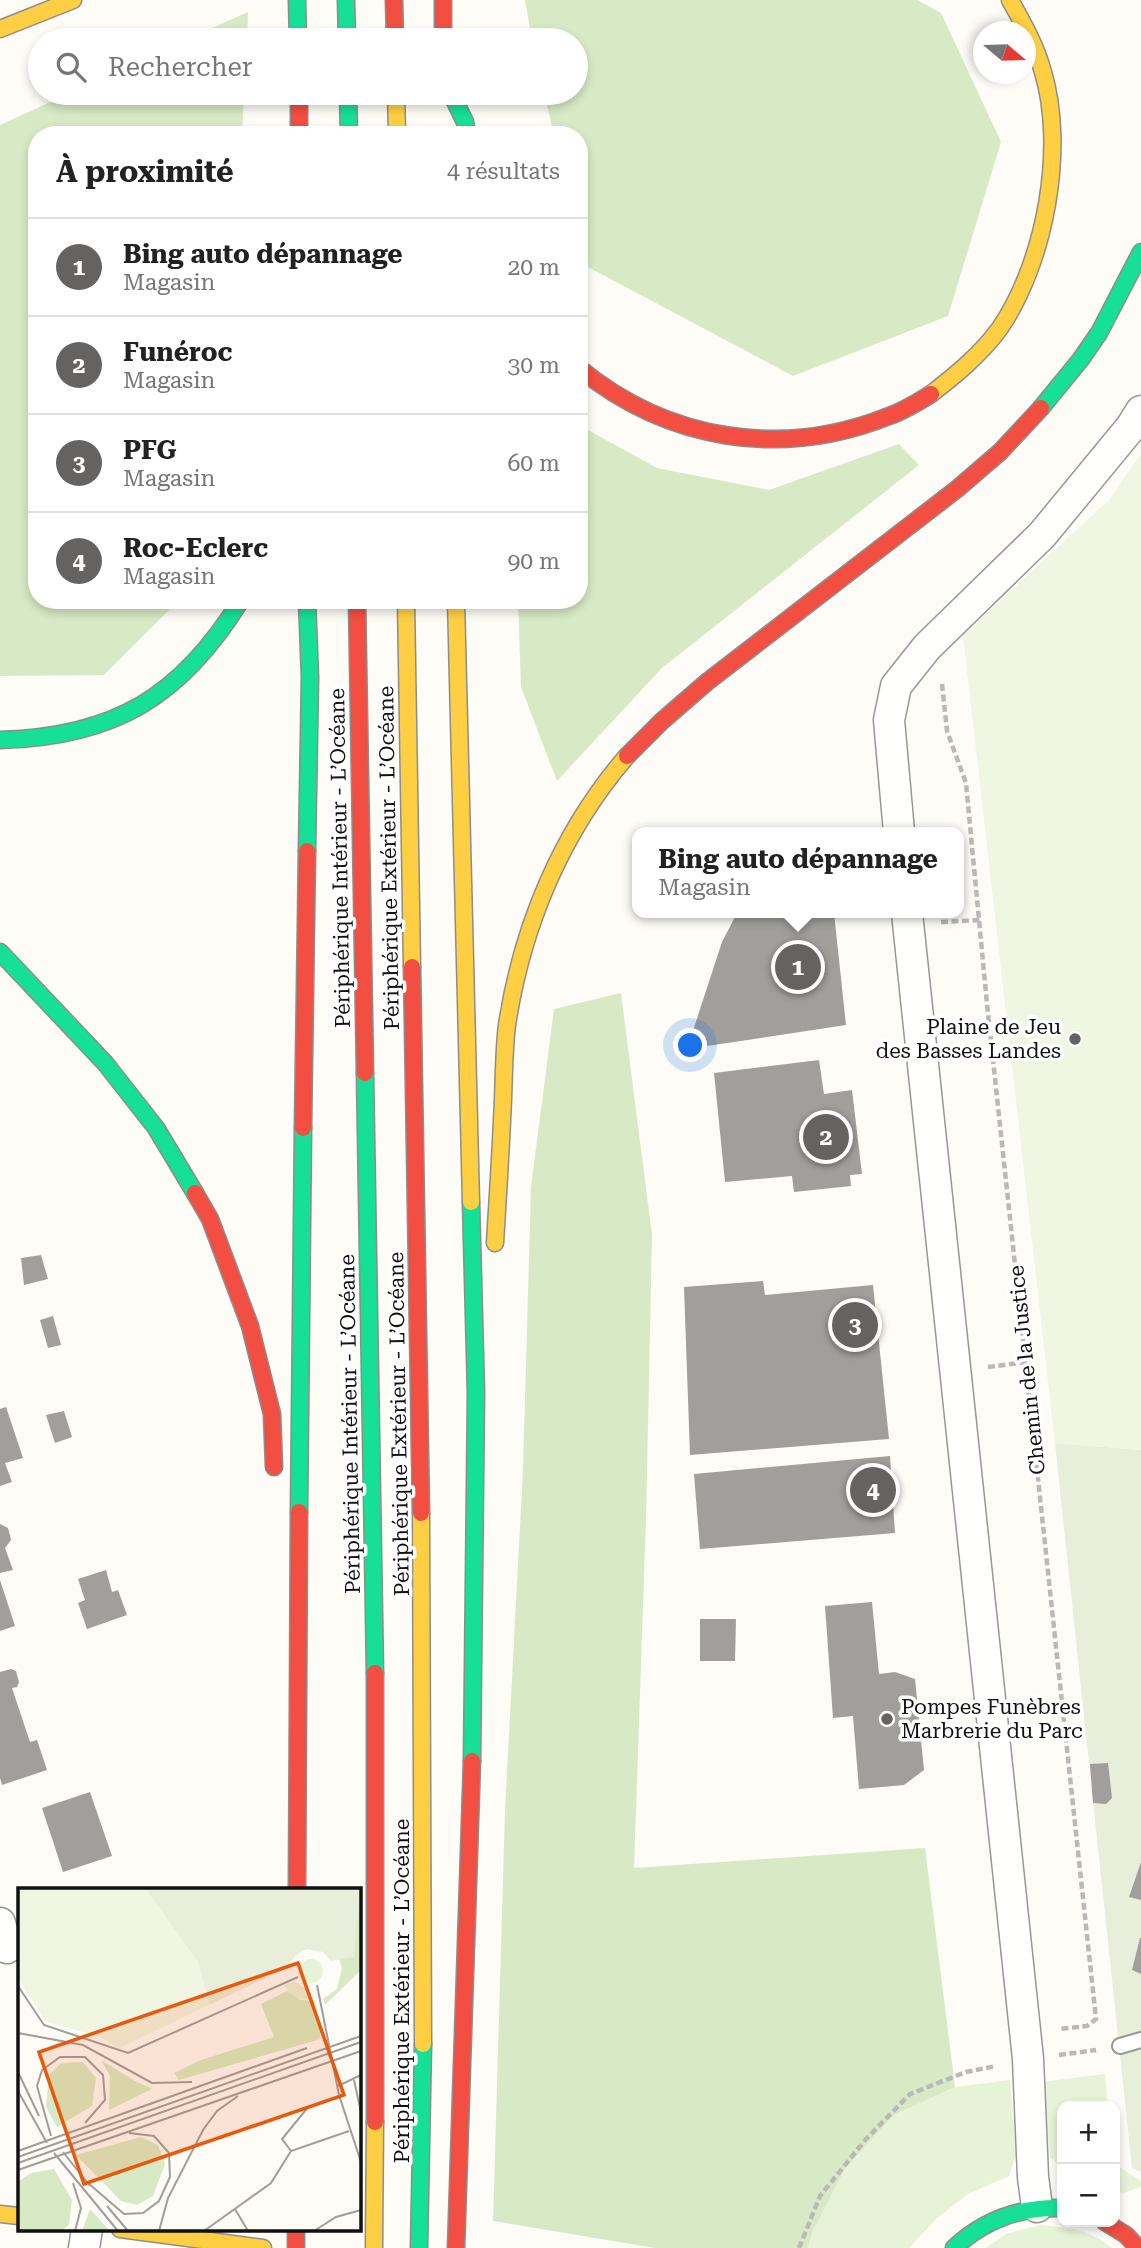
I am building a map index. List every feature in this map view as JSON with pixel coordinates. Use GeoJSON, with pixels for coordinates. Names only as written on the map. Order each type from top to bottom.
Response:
{"type":"FeatureCollection","features":[{"type":"Feature","properties":{"kind":"main road"},"geometry":{"type":"LineString","coordinates":[[0,29],[74,0]]}},
{"type":"Feature","properties":{"kind":"main road"},"geometry":{"type":"LineString","coordinates":[[297,0],[298,28]]}},
{"type":"Feature","properties":{"kind":"main road"},"geometry":{"type":"LineString","coordinates":[[346,0],[347,28]]}},
{"type":"Feature","properties":{"kind":"main road"},"geometry":{"type":"LineString","coordinates":[[394,0],[395,28]]}},
{"type":"Feature","properties":{"kind":"main road"},"geometry":{"type":"LineString","coordinates":[[443,0],[443,28]]}},
{"type":"Feature","properties":{"kind":"main road"},"geometry":{"type":"LineString","coordinates":[[588,375],[619,398],[665,420],[731,436],[786,439],[871,425],[913,406],[965,368],[999,329],[1022,281],[1043,218],[1053,150],[1046,79],[1035,46],[1010,0]]}},
{"type":"Feature","properties":{"kind":"main road"},"geometry":{"type":"LineString","coordinates":[[299,105],[299,126]]}},
{"type":"Feature","properties":{"kind":"main road"},"geometry":{"type":"LineString","coordinates":[[348,105],[349,126]]}},
{"type":"Feature","properties":{"kind":"main road"},"geometry":{"type":"LineString","coordinates":[[396,105],[397,126]]}},
{"type":"Feature","properties":{"kind":"main road"},"geometry":{"type":"LineString","coordinates":[[444,105],[444,114]]}},
{"type":"Feature","properties":{"kind":"main road"},"geometry":{"type":"LineString","coordinates":[[457,105],[466,126]]}},
{"type":"Feature","properties":{"kind":"main road"},"geometry":{"type":"LineString","coordinates":[[495,1256],[507,1029],[512,992],[531,923],[570,836],[615,771],[667,716],[707,682],[957,489],[1000,452],[1082,359],[1099,333],[1141,252]]}},
{"type":"Feature","properties":{"kind":"main road"},"geometry":{"type":"LineString","coordinates":[[0,740],[28,740],[84,731],[136,710],[188,671],[210,648],[236,609]]}},
{"type":"Feature","properties":{"kind":"main road"},"geometry":{"type":"LineString","coordinates":[[297,1888],[299,1379],[310,677],[307,609]]}},
{"type":"Feature","properties":{"kind":"main road","name":"Périphérique Intérieur - L’Océane"},"geometry":{"type":"LineString","coordinates":[[357,609],[376,1756],[373,2248]]}},
{"type":"Feature","properties":{"kind":"main road","name":"Périphérique Extérieur - L’Océane"},"geometry":{"type":"LineString","coordinates":[[406,609],[425,1845],[424,2087],[419,2248]]}},
{"type":"Feature","properties":{"kind":"main road"},"geometry":{"type":"LineString","coordinates":[[456,609],[476,1393],[472,1811],[456,2248]]}},
{"type":"Feature","properties":{"kind":"main road"},"geometry":{"type":"LineString","coordinates":[[0,952],[106,1063],[156,1129],[210,1219],[250,1326],[269,1401],[275,1480]]}},
{"type":"Feature","properties":{"kind":"main road"},"geometry":{"type":"LineString","coordinates":[[476,1393],[491,1352]]}},
{"type":"Feature","properties":{"kind":"main road"},"geometry":{"type":"LineString","coordinates":[[282,1652],[298,1694]]}},
{"type":"Feature","properties":{"kind":"main road"},"geometry":{"type":"LineString","coordinates":[[954,2248],[972,2231],[992,2219],[1014,2211],[1049,2208]]}},
{"type":"Feature","properties":{"kind":"main road"},"geometry":{"type":"LineString","coordinates":[[0,2214],[18,2216]]}},
{"type":"Feature","properties":{"kind":"main road"},"geometry":{"type":"LineString","coordinates":[[1113,2227],[1126,2235],[1138,2248]]}},
{"type":"Feature","properties":{"kind":"main road"},"geometry":{"type":"LineString","coordinates":[[127,2230],[263,2248]]}},
{"type":"Feature","properties":{"kind":"main road"},"geometry":{"type":"LineString","coordinates":[[296,2230],[296,2248]]}},
{"type":"Feature","properties":{"kind":"street"},"geometry":{"type":"LineString","coordinates":[[899,827],[889,720],[896,685],[927,647],[1042,535],[1131,427],[1141,411]]}},
{"type":"Feature","properties":{"kind":"street"},"geometry":{"type":"LineString","coordinates":[[908,918],[1028,2059],[1033,2177],[1049,2208]]}},
{"type":"Feature","properties":{"kind":"street"},"geometry":{"type":"LineString","coordinates":[[84,2248],[87,2230]]}},
{"type":"Feature","properties":{"kind":"lane"},"geometry":{"type":"LineString","coordinates":[[1120,2046],[1141,2040]]}},
{"type":"Feature","properties":{"kind":"lane"},"geometry":{"type":"LineString","coordinates":[[1126,2235],[1141,2227]]}},
{"type":"Feature","properties":{"kind":"path","name":"Chemin de la Justice"},"geometry":{"type":"LineString","coordinates":[[936,638],[947,731],[966,783],[988,1018],[1096,2019],[1087,2026],[1045,2032],[1028,2059]]}},
{"type":"Feature","properties":{"kind":"path"},"geometry":{"type":"LineString","coordinates":[[1028,2059],[1120,2046]]}},
{"type":"Feature","properties":{"kind":"path"},"geometry":{"type":"LineString","coordinates":[[799,2248],[820,2196],[866,2139],[910,2094],[966,2072]]}},
{"type":"Feature","properties":{"kind":"green space"},"geometry":{"type":"Polygon","coordinates":[[[525,0],[917,0],[941,13],[1001,142],[948,316],[793,376],[588,267],[588,126],[552,126],[547,105],[588,105],[588,28],[530,28],[525,0]]]}},
{"type":"Feature","properties":{"kind":"green space"},"geometry":{"type":"Polygon","coordinates":[[[248,12],[247,28],[212,28],[248,12]]]}},
{"type":"Feature","properties":{"kind":"green space"},"geometry":{"type":"Polygon","coordinates":[[[44,105],[243,105],[242,126],[28,126],[28,609],[170,609],[104,675],[0,676],[0,125],[44,105]]]}},
{"type":"Feature","properties":{"kind":"green space"},"geometry":{"type":"Polygon","coordinates":[[[588,430],[657,468],[769,490],[899,444],[919,465],[662,668],[557,781],[521,687],[518,609],[588,609],[588,430]]]}},
{"type":"Feature","properties":{"kind":"green space","name":"Plaine de Jeu des Basses Landes"},"geometry":{"type":"Polygon","coordinates":[[[1141,454],[1141,1450],[1055,1443],[963,635],[1109,500],[1141,454]]]}},
{"type":"Feature","properties":{"kind":"green space"},"geometry":{"type":"Polygon","coordinates":[[[621,993],[652,1235],[634,1868],[925,1848],[955,2087],[894,2115],[845,2169],[812,2233],[808,2248],[655,2248],[493,2221],[505,1811],[523,1470],[531,1187],[554,1009],[621,993]]]}},
{"type":"Feature","properties":{"kind":"green space"},"geometry":{"type":"Polygon","coordinates":[[[1055,1443],[1141,1450],[1141,2172],[1132,2168],[1055,1443]]]}},
{"type":"Feature","properties":{"kind":"green space"},"geometry":{"type":"Polygon","coordinates":[[[1105,2074],[1108,2101],[1057,2101],[1057,2163],[1050,2157],[1042,2082],[1105,2074]]]}},
{"type":"Feature","properties":{"kind":"green space"},"geometry":{"type":"Polygon","coordinates":[[[1010,2080],[1016,2155],[1009,2176],[968,2194],[936,2219],[909,2248],[808,2248],[812,2233],[845,2169],[894,2115],[955,2087],[1010,2080]]]}},
{"type":"Feature","properties":{"kind":"green space"},"geometry":{"type":"Polygon","coordinates":[[[1120,2167],[1141,2181],[1141,2187],[1120,2192],[1120,2167]]]}},
{"type":"Feature","properties":{"kind":"green space"},"geometry":{"type":"Polygon","coordinates":[[[1040,2225],[1068,2228],[1096,2237],[1112,2248],[986,2248],[1006,2234],[1040,2225]]]}},
{"type":"Feature","properties":{"kind":"building"},"geometry":{"type":"Polygon","coordinates":[[[734,918],[835,918],[846,1025],[687,1049],[722,942],[734,918]]]}},
{"type":"Feature","properties":{"kind":"building"},"geometry":{"type":"Polygon","coordinates":[[[819,1060],[824,1094],[852,1090],[862,1174],[850,1175],[851,1186],[794,1192],[792,1176],[725,1182],[714,1073],[819,1060]]]}},
{"type":"Feature","properties":{"kind":"building"},"geometry":{"type":"Polygon","coordinates":[[[41,1255],[48,1279],[24,1285],[21,1258],[41,1255]]]}},
{"type":"Feature","properties":{"kind":"building"},"geometry":{"type":"Polygon","coordinates":[[[763,1281],[765,1295],[873,1285],[889,1439],[690,1455],[684,1287],[763,1281]]]}},
{"type":"Feature","properties":{"kind":"building"},"geometry":{"type":"Polygon","coordinates":[[[53,1316],[61,1345],[48,1348],[40,1320],[53,1316]]]}},
{"type":"Feature","properties":{"kind":"building"},"geometry":{"type":"Polygon","coordinates":[[[6,1407],[23,1458],[5,1463],[12,1482],[0,1486],[0,1409],[6,1407]]]}},
{"type":"Feature","properties":{"kind":"building"},"geometry":{"type":"Polygon","coordinates":[[[64,1411],[72,1437],[55,1443],[46,1415],[64,1411]]]}},
{"type":"Feature","properties":{"kind":"building"},"geometry":{"type":"Polygon","coordinates":[[[890,1456],[895,1533],[700,1549],[694,1474],[890,1456]]]}},
{"type":"Feature","properties":{"kind":"building"},"geometry":{"type":"Polygon","coordinates":[[[0,1524],[8,1528],[11,1540],[5,1548],[13,1570],[0,1573],[0,1524]]]}},
{"type":"Feature","properties":{"kind":"building"},"geometry":{"type":"Polygon","coordinates":[[[106,1570],[112,1592],[118,1590],[127,1615],[87,1629],[78,1603],[85,1600],[78,1579],[106,1570]]]}},
{"type":"Feature","properties":{"kind":"building"},"geometry":{"type":"Polygon","coordinates":[[[0,1580],[15,1626],[0,1631],[0,1580]]]}},
{"type":"Feature","properties":{"kind":"building"},"geometry":{"type":"Polygon","coordinates":[[[872,1602],[879,1674],[895,1672],[915,1679],[924,1770],[904,1785],[859,1789],[853,1716],[833,1718],[825,1606],[872,1602]]]}},
{"type":"Feature","properties":{"kind":"building"},"geometry":{"type":"Polygon","coordinates":[[[700,1619],[736,1619],[735,1661],[700,1661],[700,1619]]]}},
{"type":"Feature","properties":{"kind":"building"},"geometry":{"type":"Polygon","coordinates":[[[11,1669],[16,1671],[19,1682],[17,1687],[12,1688],[30,1742],[37,1740],[47,1770],[2,1785],[0,1672],[11,1669]]]}},
{"type":"Feature","properties":{"kind":"building"},"geometry":{"type":"Polygon","coordinates":[[[1108,1763],[1112,1798],[1106,1804],[1093,1803],[1090,1764],[1108,1763]]]}},
{"type":"Feature","properties":{"kind":"building"},"geometry":{"type":"Polygon","coordinates":[[[90,1792],[112,1856],[63,1872],[42,1808],[90,1792]]]}},
{"type":"Feature","properties":{"kind":"building"},"geometry":{"type":"Polygon","coordinates":[[[1141,1862],[1141,1900],[1129,1897],[1141,1862]]]}},
{"type":"Feature","properties":{"kind":"building"},"geometry":{"type":"Polygon","coordinates":[[[1141,1938],[1141,1974],[1132,1970],[1141,1938]]]}},
{"type":"Feature","properties":{"kind":"traffic: fast"},"geometry":{"type":"LineString","coordinates":[[297,0],[298,28]]}},
{"type":"Feature","properties":{"kind":"traffic: fast"},"geometry":{"type":"LineString","coordinates":[[346,0],[347,28]]}},
{"type":"Feature","properties":{"kind":"traffic: fast"},"geometry":{"type":"LineString","coordinates":[[348,105],[349,126]]}},
{"type":"Feature","properties":{"kind":"traffic: fast"},"geometry":{"type":"LineString","coordinates":[[457,105],[466,126]]}},
{"type":"Feature","properties":{"kind":"traffic: fast"},"geometry":{"type":"LineString","coordinates":[[1041,408],[1099,333],[1141,252]]}},
{"type":"Feature","properties":{"kind":"traffic: fast"},"geometry":{"type":"LineString","coordinates":[[0,740],[41,737],[77,730],[111,720],[141,705],[168,686],[194,662],[235,609]]}},
{"type":"Feature","properties":{"kind":"traffic: fast"},"geometry":{"type":"LineString","coordinates":[[307,609],[310,677],[307,851]]}},
{"type":"Feature","properties":{"kind":"traffic: fast"},"geometry":{"type":"LineString","coordinates":[[0,952],[105,1063],[156,1128],[195,1193]]}},
{"type":"Feature","properties":{"kind":"traffic: fast"},"geometry":{"type":"LineString","coordinates":[[365,1073],[375,1673]]}},
{"type":"Feature","properties":{"kind":"traffic: fast"},"geometry":{"type":"LineString","coordinates":[[299,1512],[303,1128]]}},
{"type":"Feature","properties":{"kind":"traffic: fast"},"geometry":{"type":"LineString","coordinates":[[471,1202],[476,1393],[472,1761]]}},
{"type":"Feature","properties":{"kind":"traffic: fast"},"geometry":{"type":"LineString","coordinates":[[419,2248],[423,2044]]}},
{"type":"Feature","properties":{"kind":"traffic: fast"},"geometry":{"type":"LineString","coordinates":[[954,2248],[991,2222],[1032,2210],[1057,2208]]}},
{"type":"Feature","properties":{"kind":"traffic: slow"},"geometry":{"type":"LineString","coordinates":[[0,29],[73,0]]}},
{"type":"Feature","properties":{"kind":"traffic: slow"},"geometry":{"type":"LineString","coordinates":[[931,394],[968,363],[1000,328],[1029,271],[1047,204],[1051,169],[1050,102],[1037,53],[1010,0]]}},
{"type":"Feature","properties":{"kind":"traffic: slow"},"geometry":{"type":"LineString","coordinates":[[396,105],[397,126]]}},
{"type":"Feature","properties":{"kind":"traffic: slow"},"geometry":{"type":"LineString","coordinates":[[406,609],[412,967]]}},
{"type":"Feature","properties":{"kind":"traffic: slow"},"geometry":{"type":"LineString","coordinates":[[456,609],[471,1202]]}},
{"type":"Feature","properties":{"kind":"traffic: slow"},"geometry":{"type":"LineString","coordinates":[[495,1243],[506,1034],[523,952],[534,916],[564,848],[604,785],[627,756]]}},
{"type":"Feature","properties":{"kind":"traffic: slow"},"geometry":{"type":"LineString","coordinates":[[421,1513],[423,2044]]}},
{"type":"Feature","properties":{"kind":"traffic: slow"},"geometry":{"type":"LineString","coordinates":[[374,2248],[375,2122]]}},
{"type":"Feature","properties":{"kind":"traffic: slow"},"geometry":{"type":"LineString","coordinates":[[0,2214],[18,2216]]}},
{"type":"Feature","properties":{"kind":"traffic: slow"},"geometry":{"type":"LineString","coordinates":[[128,2230],[263,2248]]}},
{"type":"Feature","properties":{"kind":"traffic: jam"},"geometry":{"type":"LineString","coordinates":[[394,0],[395,28]]}},
{"type":"Feature","properties":{"kind":"traffic: jam"},"geometry":{"type":"LineString","coordinates":[[443,0],[443,28]]}},
{"type":"Feature","properties":{"kind":"traffic: jam"},"geometry":{"type":"LineString","coordinates":[[299,105],[299,126]]}},
{"type":"Feature","properties":{"kind":"traffic: jam"},"geometry":{"type":"LineString","coordinates":[[588,375],[613,393],[688,427],[727,436],[767,439],[808,437],[849,429],[895,414],[931,394]]}},
{"type":"Feature","properties":{"kind":"traffic: jam"},"geometry":{"type":"LineString","coordinates":[[627,756],[707,682],[957,489],[1000,452],[1041,408]]}},
{"type":"Feature","properties":{"kind":"traffic: jam"},"geometry":{"type":"LineString","coordinates":[[357,609],[365,1073]]}},
{"type":"Feature","properties":{"kind":"traffic: jam"},"geometry":{"type":"LineString","coordinates":[[303,1128],[307,851]]}},
{"type":"Feature","properties":{"kind":"traffic: jam"},"geometry":{"type":"LineString","coordinates":[[412,967],[421,1513]]}},
{"type":"Feature","properties":{"kind":"traffic: jam"},"geometry":{"type":"LineString","coordinates":[[195,1193],[210,1219],[250,1326],[272,1414],[274,1467]]}},
{"type":"Feature","properties":{"kind":"traffic: jam"},"geometry":{"type":"LineString","coordinates":[[297,1888],[299,1512]]}},
{"type":"Feature","properties":{"kind":"traffic: jam"},"geometry":{"type":"LineString","coordinates":[[375,1673],[375,2122]]}},
{"type":"Feature","properties":{"kind":"traffic: jam"},"geometry":{"type":"LineString","coordinates":[[456,2248],[472,1761]]}},
{"type":"Feature","properties":{"kind":"traffic: jam"},"geometry":{"type":"LineString","coordinates":[[1113,2227],[1126,2235],[1138,2248]]}},
{"type":"Feature","properties":{"kind":"traffic: jam"},"geometry":{"type":"LineString","coordinates":[[296,2230],[296,2248]]}},
{"type":"Feature","properties":{"kind":"place","name":"Bing auto dépannage"},"geometry":{"type":"Point","coordinates":[798,967]}},
{"type":"Feature","properties":{"kind":"place","name":"Plaine de Jeu des Basses Landes"},"geometry":{"type":"Point","coordinates":[1075,1039]}},
{"type":"Feature","properties":{"kind":"place","name":"Funéroc"},"geometry":{"type":"Point","coordinates":[826,1137]}},
{"type":"Feature","properties":{"kind":"place","name":"PFG"},"geometry":{"type":"Point","coordinates":[855,1325]}},
{"type":"Feature","properties":{"kind":"place","name":"Roc-Eclerc"},"geometry":{"type":"Point","coordinates":[873,1490]}},
{"type":"Feature","properties":{"kind":"place","name":"Pompes Funèbres Marbrerie du Parc"},"geometry":{"type":"Point","coordinates":[887,1719]}}]}
